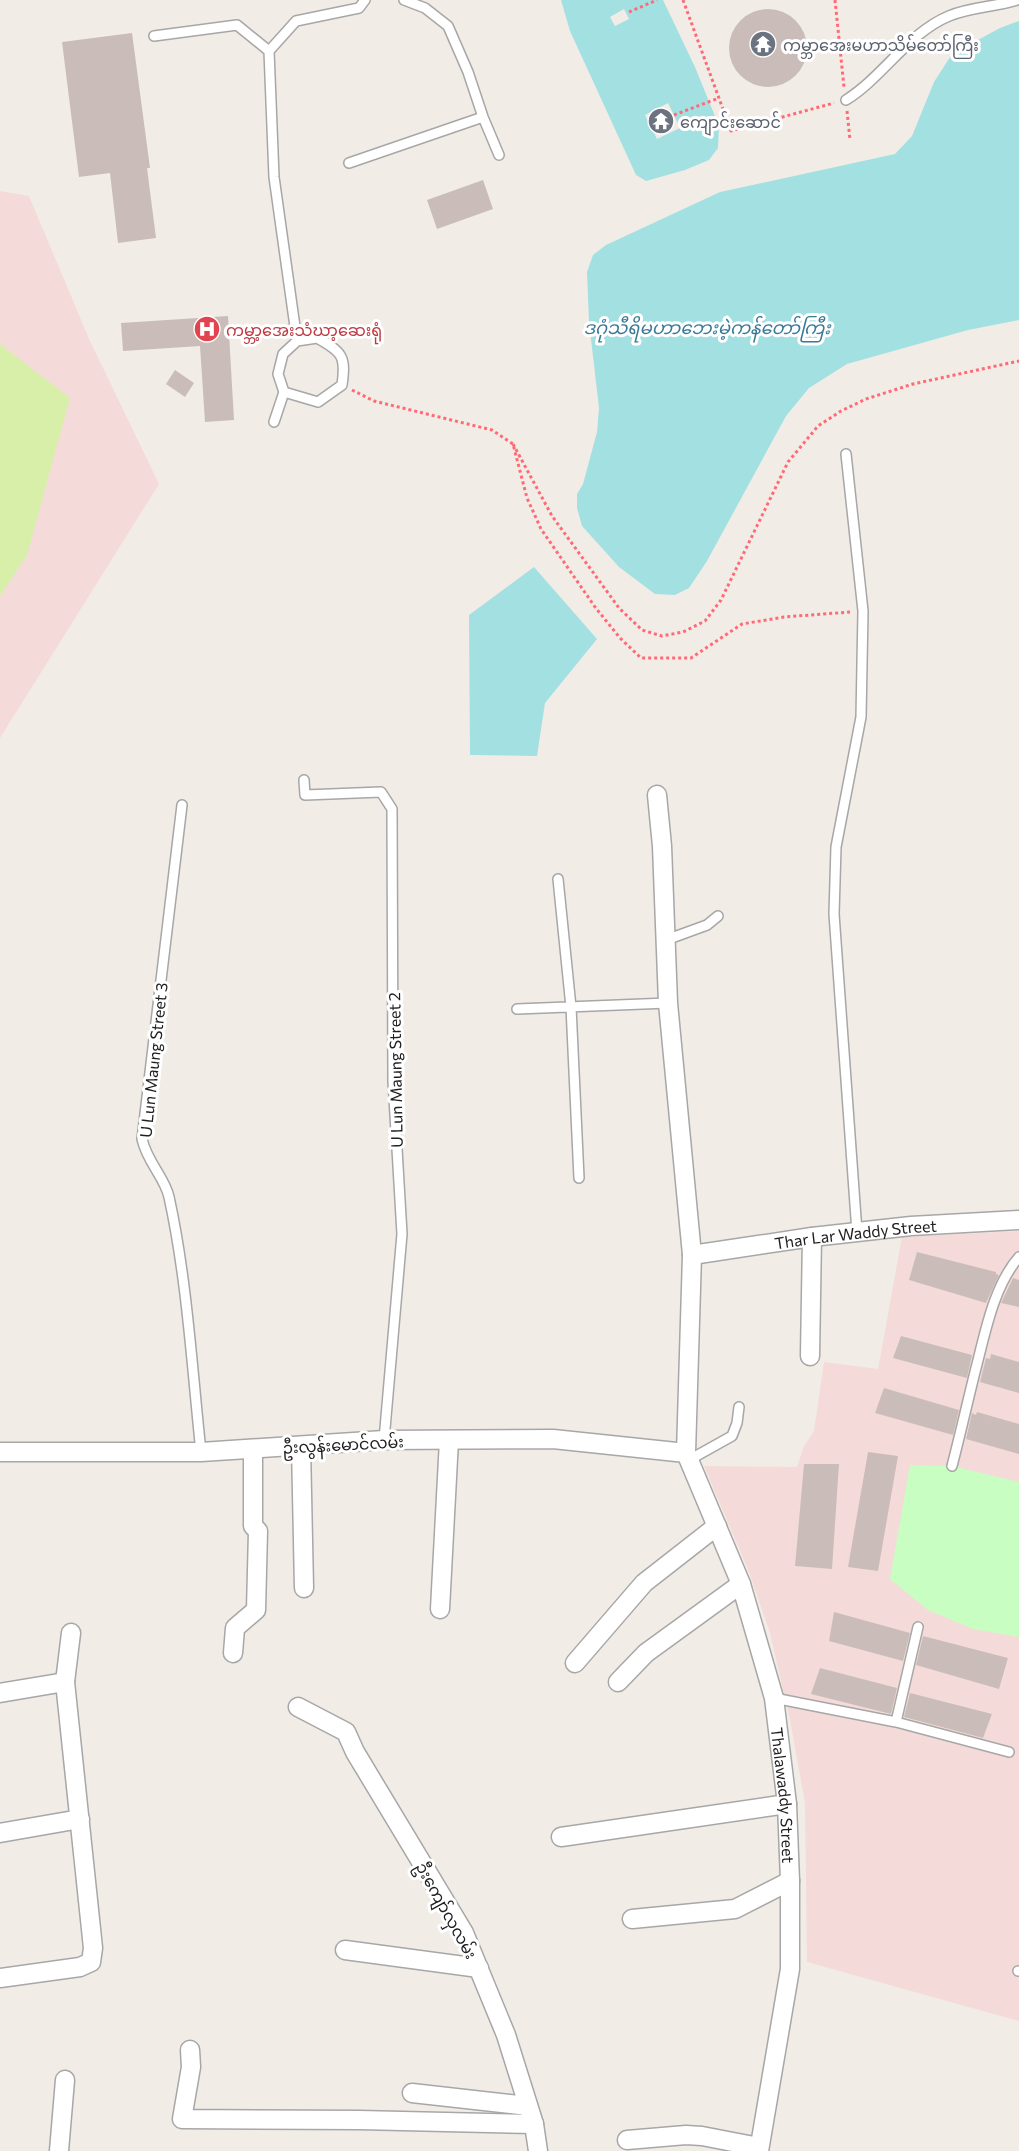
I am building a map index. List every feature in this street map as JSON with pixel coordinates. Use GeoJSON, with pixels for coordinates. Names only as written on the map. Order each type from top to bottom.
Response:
{"type":"FeatureCollection","features":[{"type":"Feature","properties":{"kind":"street"},"geometry":{"type":"LineString","coordinates":[[657,795],[662,846],[668,1003],[692,1255],[687,1456]]}},
{"type":"Feature","properties":{"kind":"street","name":"Thar Lar Waddy Street"},"geometry":{"type":"LineString","coordinates":[[692,1255],[813,1237],[910,1226],[1019,1220]]}},
{"type":"Feature","properties":{"kind":"street"},"geometry":{"type":"LineString","coordinates":[[810,1356],[813,1237]]}},
{"type":"Feature","properties":{"kind":"street","name":"ဦးလွန်းမောင်လမ်း"},"geometry":{"type":"LineString","coordinates":[[1,1457],[201,1452],[384,1440],[553,1438],[687,1456]]}},
{"type":"Feature","properties":{"kind":"street"},"geometry":{"type":"LineString","coordinates":[[440,1609],[449,1440]]}},
{"type":"Feature","properties":{"kind":"street"},"geometry":{"type":"LineString","coordinates":[[301,1446],[304,1588]]}},
{"type":"Feature","properties":{"kind":"street"},"geometry":{"type":"LineString","coordinates":[[233,1653],[235,1628],[256,1610],[258,1531],[253,1526],[253,1449]]}},
{"type":"Feature","properties":{"kind":"street","name":"Thalawaddy Street"},"geometry":{"type":"LineString","coordinates":[[687,1456],[741,1584],[774,1698],[787,1804],[790,1970],[759,2149]]}},
{"type":"Feature","properties":{"kind":"street"},"geometry":{"type":"LineString","coordinates":[[575,1663],[644,1583],[717,1527]]}},
{"type":"Feature","properties":{"kind":"street"},"geometry":{"type":"LineString","coordinates":[[618,1682],[646,1653],[741,1584]]}},
{"type":"Feature","properties":{"kind":"street"},"geometry":{"type":"LineString","coordinates":[[0,1978],[80,1967],[91,1962],[93,1948],[65,1682],[71,1633]]}},
{"type":"Feature","properties":{"kind":"street"},"geometry":{"type":"LineString","coordinates":[[0,1693],[65,1682]]}},
{"type":"Feature","properties":{"kind":"street","name":"ဦးကျော်လှလမ်း"},"geometry":{"type":"LineString","coordinates":[[298,1707],[346,1732],[355,1752],[464,1933],[506,2035],[531,2115],[538,2151]]}},
{"type":"Feature","properties":{"kind":"street"},"geometry":{"type":"LineString","coordinates":[[561,1837],[787,1804]]}},
{"type":"Feature","properties":{"kind":"street"},"geometry":{"type":"LineString","coordinates":[[0,1833],[80,1819]]}},
{"type":"Feature","properties":{"kind":"street"},"geometry":{"type":"LineString","coordinates":[[632,1919],[735,1909],[790,1881]]}},
{"type":"Feature","properties":{"kind":"street"},"geometry":{"type":"LineString","coordinates":[[345,1950],[478,1968]]}},
{"type":"Feature","properties":{"kind":"street"},"geometry":{"type":"LineString","coordinates":[[190,2050],[191,2067],[182,2119],[359,2120],[531,2115]]}},
{"type":"Feature","properties":{"kind":"street"},"geometry":{"type":"LineString","coordinates":[[59,2151],[65,2080]]}},
{"type":"Feature","properties":{"kind":"street"},"geometry":{"type":"LineString","coordinates":[[412,2093],[531,2115]]}},
{"type":"Feature","properties":{"kind":"street"},"geometry":{"type":"LineString","coordinates":[[627,2140],[686,2135],[717,2138],[759,2149]]}},
{"type":"Feature","properties":{"kind":"lane"},"geometry":{"type":"LineString","coordinates":[[297,341],[274,177],[269,51],[296,21],[359,8],[365,0]]}},
{"type":"Feature","properties":{"kind":"lane"},"geometry":{"type":"LineString","coordinates":[[404,0],[425,8],[448,26],[499,155]]}},
{"type":"Feature","properties":{"kind":"lane"},"geometry":{"type":"LineString","coordinates":[[846,100],[863,89],[900,52],[931,26],[950,15],[1017,0]]}},
{"type":"Feature","properties":{"kind":"lane"},"geometry":{"type":"LineString","coordinates":[[154,36],[237,25],[269,51]]}},
{"type":"Feature","properties":{"kind":"lane"},"geometry":{"type":"LineString","coordinates":[[349,163],[483,117]]}},
{"type":"Feature","properties":{"kind":"lane"},"geometry":{"type":"LineString","coordinates":[[274,422],[284,392],[278,374],[283,354],[297,341],[317,338],[335,348],[345,365],[342,386],[318,402],[284,392]]}},
{"type":"Feature","properties":{"kind":"lane"},"geometry":{"type":"LineString","coordinates":[[846,454],[863,612],[861,717],[836,847],[834,914],[857,1232]]}},
{"type":"Feature","properties":{"kind":"lane","name":"U Lun Maung Street 2"},"geometry":{"type":"LineString","coordinates":[[304,780],[305,795],[381,792],[392,809],[393,1081],[402,1234],[384,1440]]}},
{"type":"Feature","properties":{"kind":"lane","name":"U Lun Maung Street 3"},"geometry":{"type":"LineString","coordinates":[[182,805],[142,1139],[145,1153],[168,1193],[177,1236],[201,1452]]}},
{"type":"Feature","properties":{"kind":"lane"},"geometry":{"type":"LineString","coordinates":[[558,879],[571,1006],[579,1178]]}},
{"type":"Feature","properties":{"kind":"lane"},"geometry":{"type":"LineString","coordinates":[[666,940],[706,925],[718,916]]}},
{"type":"Feature","properties":{"kind":"lane"},"geometry":{"type":"LineString","coordinates":[[517,1009],[668,1003]]}},
{"type":"Feature","properties":{"kind":"lane"},"geometry":{"type":"LineString","coordinates":[[952,1466],[983,1340],[1006,1276],[1019,1257]]}},
{"type":"Feature","properties":{"kind":"lane"},"geometry":{"type":"LineString","coordinates":[[687,1456],[732,1436],[737,1423],[739,1407]]}},
{"type":"Feature","properties":{"kind":"lane"},"geometry":{"type":"LineString","coordinates":[[896,1722],[918,1627]]}},
{"type":"Feature","properties":{"kind":"lane"},"geometry":{"type":"LineString","coordinates":[[774,1698],[896,1722],[1009,1752]]}},
{"type":"Feature","properties":{"kind":"path"},"geometry":{"type":"LineString","coordinates":[[629,12],[657,0]]}},
{"type":"Feature","properties":{"kind":"path"},"geometry":{"type":"LineString","coordinates":[[683,0],[731,131],[846,100]]}},
{"type":"Feature","properties":{"kind":"path"},"geometry":{"type":"LineString","coordinates":[[834,0],[850,140]]}},
{"type":"Feature","properties":{"kind":"path"},"geometry":{"type":"LineString","coordinates":[[674,115],[719,98]]}},
{"type":"Feature","properties":{"kind":"path"},"geometry":{"type":"LineString","coordinates":[[342,386],[374,401],[492,430],[513,444],[552,516],[619,608],[642,630],[662,636],[683,632],[705,621],[721,600],[788,462],[818,426],[866,399],[913,384],[1019,361]]}},
{"type":"Feature","properties":{"kind":"path"},"geometry":{"type":"LineString","coordinates":[[513,444],[527,498],[541,529],[595,607],[620,638],[641,658],[691,658],[742,624],[784,617],[863,612]]}},
{"type":"Feature","properties":{"kind":"shaded area"},"geometry":{"type":"Polygon","coordinates":[[[0,191],[29,196],[90,341],[159,484],[0,738],[0,191]]]}},
{"type":"Feature","properties":{"kind":"shaded area"},"geometry":{"type":"Polygon","coordinates":[[[1019,1231],[1019,2021],[807,1962],[805,1803],[790,1720],[770,1633],[749,1572],[704,1466],[797,1467],[804,1446],[814,1431],[824,1362],[878,1369],[902,1237],[1019,1231]]]}},
{"type":"Feature","properties":{"kind":"green space"},"geometry":{"type":"Polygon","coordinates":[[[0,344],[70,398],[27,555],[0,596],[0,344]]]}},
{"type":"Feature","properties":{"kind":"green space"},"geometry":{"type":"Polygon","coordinates":[[[910,1465],[952,1466],[1019,1482],[1019,1637],[973,1629],[928,1610],[890,1579],[910,1465]]]}},
{"type":"Feature","properties":{"kind":"water"},"geometry":{"type":"Polygon","coordinates":[[[561,0],[663,0],[695,67],[719,126],[718,148],[709,160],[685,170],[646,181],[636,175],[570,31],[561,0]],[[624,9],[610,17],[615,26],[629,19],[624,9]],[[668,103],[645,115],[657,139],[680,128],[668,103]]]}},
{"type":"Feature","properties":{"kind":"water","name":"ဒဂုံသီရိမဟာဘေးမဲ့ကန်တော်ကြီး"},"geometry":{"type":"Polygon","coordinates":[[[1019,21],[1019,320],[968,330],[847,364],[809,388],[786,416],[707,561],[689,588],[675,595],[655,594],[619,567],[582,526],[577,508],[577,494],[583,484],[597,432],[599,408],[589,322],[587,272],[593,255],[606,245],[720,192],[895,154],[912,136],[934,82],[952,54],[1000,28],[1019,21]]]}},
{"type":"Feature","properties":{"kind":"water"},"geometry":{"type":"Polygon","coordinates":[[[534,567],[597,639],[545,703],[537,756],[470,755],[469,615],[534,567]]]}},
{"type":"Feature","properties":{"kind":"building"},"geometry":{"type":"Polygon","coordinates":[[[768,9],[783,12],[796,20],[804,33],[807,48],[804,63],[796,76],[783,84],[768,87],[753,84],[740,76],[732,63],[729,48],[732,33],[740,20],[753,12],[768,9]]]}},
{"type":"Feature","properties":{"kind":"building"},"geometry":{"type":"Polygon","coordinates":[[[132,33],[150,168],[147,168],[156,238],[118,243],[110,173],[79,177],[62,42],[132,33]]]}},
{"type":"Feature","properties":{"kind":"building"},"geometry":{"type":"Polygon","coordinates":[[[483,180],[493,209],[437,229],[427,200],[483,180]]]}},
{"type":"Feature","properties":{"kind":"building"},"geometry":{"type":"Polygon","coordinates":[[[228,316],[234,420],[205,422],[200,346],[123,351],[121,323],[228,316]]]}},
{"type":"Feature","properties":{"kind":"building"},"geometry":{"type":"Polygon","coordinates":[[[175,370],[194,383],[185,397],[166,384],[175,370]]]}},
{"type":"Feature","properties":{"kind":"building"},"geometry":{"type":"Polygon","coordinates":[[[917,1252],[996,1272],[999,1275],[986,1303],[909,1280],[917,1252]]]}},
{"type":"Feature","properties":{"kind":"building"},"geometry":{"type":"Polygon","coordinates":[[[1013,1278],[1019,1280],[1019,1307],[1001,1303],[1013,1278]]]}},
{"type":"Feature","properties":{"kind":"building"},"geometry":{"type":"Polygon","coordinates":[[[901,1336],[972,1355],[967,1378],[893,1358],[901,1336]]]}},
{"type":"Feature","properties":{"kind":"building"},"geometry":{"type":"Polygon","coordinates":[[[991,1354],[1019,1362],[1019,1393],[980,1382],[986,1358],[990,1359],[991,1354]]]}},
{"type":"Feature","properties":{"kind":"building"},"geometry":{"type":"Polygon","coordinates":[[[884,1388],[959,1410],[953,1435],[875,1413],[884,1388]]]}},
{"type":"Feature","properties":{"kind":"building"},"geometry":{"type":"Polygon","coordinates":[[[977,1412],[1019,1424],[1019,1454],[966,1439],[972,1413],[976,1415],[977,1412]]]}},
{"type":"Feature","properties":{"kind":"building"},"geometry":{"type":"Polygon","coordinates":[[[868,1452],[898,1456],[878,1571],[848,1567],[868,1452]]]}},
{"type":"Feature","properties":{"kind":"building"},"geometry":{"type":"Polygon","coordinates":[[[804,1464],[839,1464],[832,1569],[795,1566],[804,1464]]]}},
{"type":"Feature","properties":{"kind":"building"},"geometry":{"type":"Polygon","coordinates":[[[834,1612],[910,1633],[903,1661],[829,1641],[834,1612]]]}},
{"type":"Feature","properties":{"kind":"building"},"geometry":{"type":"Polygon","coordinates":[[[923,1636],[1008,1658],[999,1689],[916,1665],[923,1636]]]}},
{"type":"Feature","properties":{"kind":"building"},"geometry":{"type":"Polygon","coordinates":[[[820,1668],[897,1688],[891,1714],[811,1694],[820,1668]]]}},
{"type":"Feature","properties":{"kind":"building"},"geometry":{"type":"Polygon","coordinates":[[[910,1693],[992,1714],[983,1738],[904,1717],[910,1693]]]}},
{"type":"Feature","properties":{"kind":"place","name":"ကမ္ဘာအေးမဟာသိမ်တော်ကြီး"},"geometry":{"type":"Point","coordinates":[763,44]}},
{"type":"Feature","properties":{"kind":"place","name":"ကျောင်းဆောင်"},"geometry":{"type":"Point","coordinates":[661,121]}},
{"type":"Feature","properties":{"kind":"place","name":"ကမ္ဘာ့အေးသံဃာ့ဆေးရုံ"},"geometry":{"type":"Point","coordinates":[207,329]}}]}
